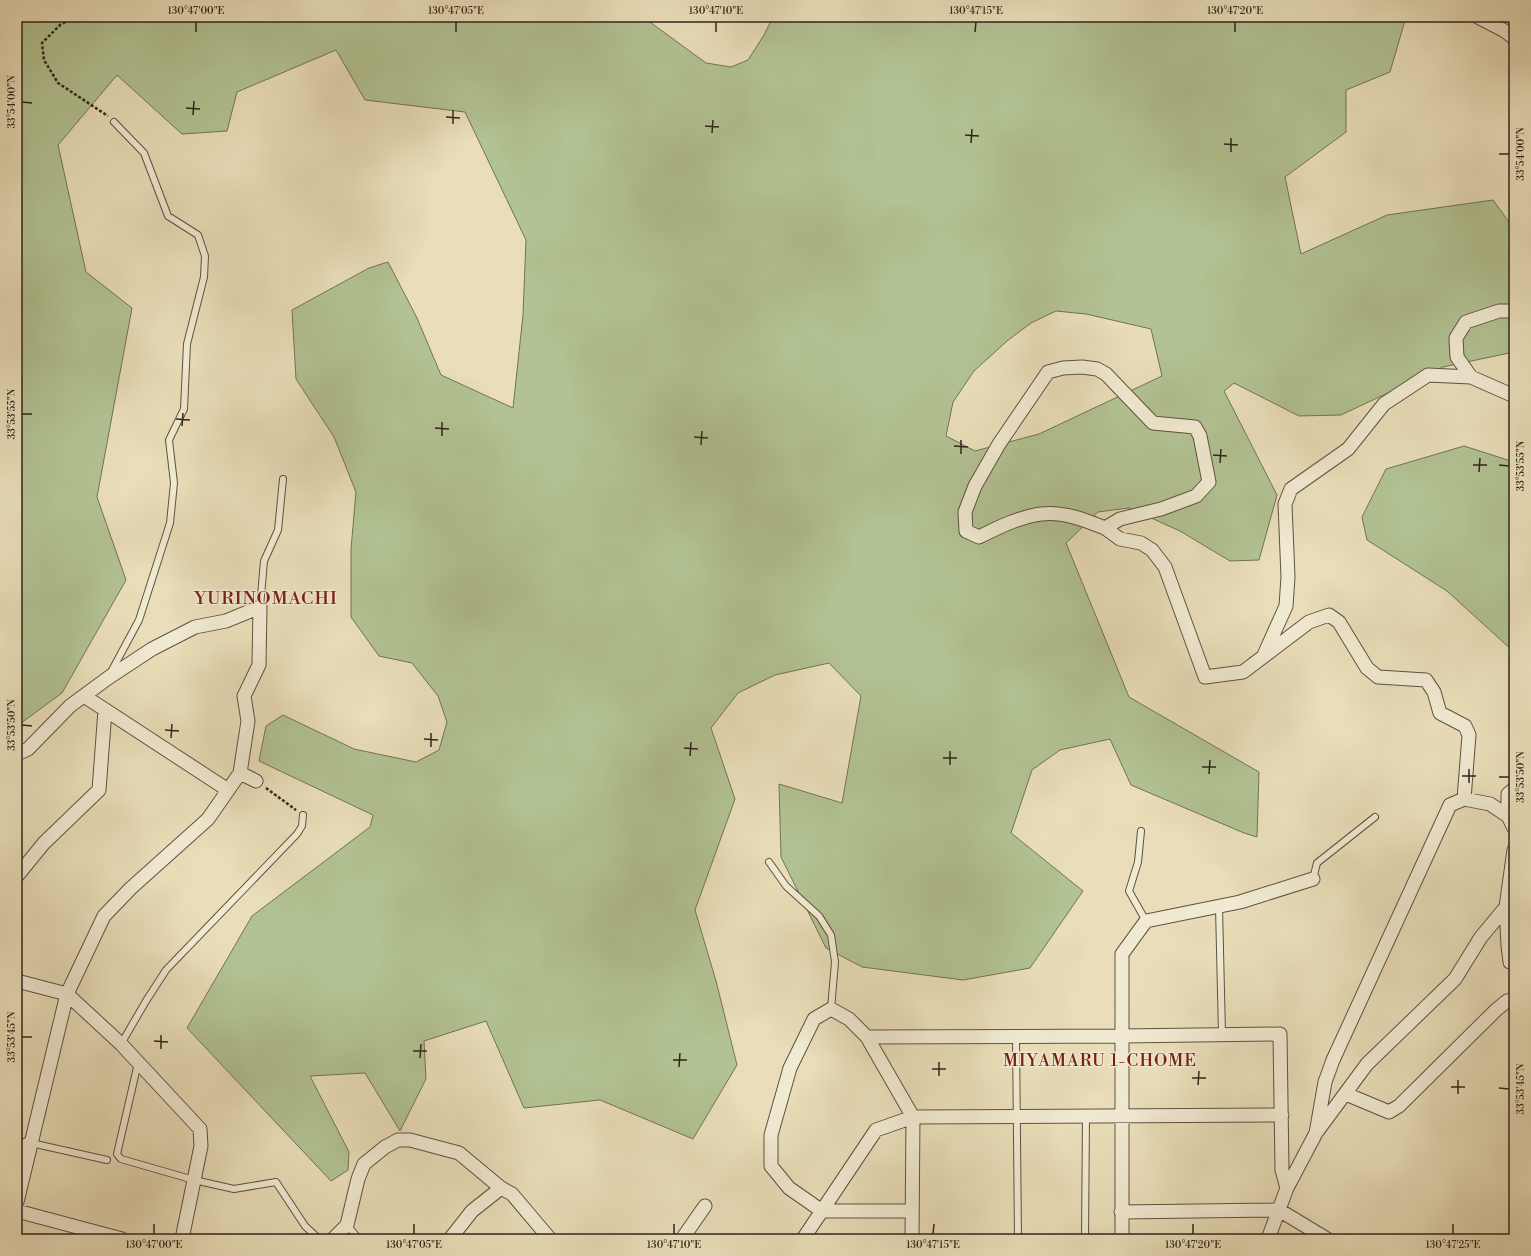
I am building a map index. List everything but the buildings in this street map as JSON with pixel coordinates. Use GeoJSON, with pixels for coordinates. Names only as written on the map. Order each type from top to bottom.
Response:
{"type":"FeatureCollection","features":[{"type":"Feature","properties":{"kind":"street"},"geometry":{"type":"LineString","coordinates":[[1478,17],[1505,31],[1514,38]]}},
{"type":"Feature","properties":{"kind":"street"},"geometry":{"type":"LineString","coordinates":[[1471,377],[1457,357],[1456,338],[1466,322],[1499,310],[1514,311]]}},
{"type":"Feature","properties":{"kind":"street"},"geometry":{"type":"LineString","coordinates":[[1105,528],[1120,519],[1161,509],[1196,496],[1209,482],[1200,436],[1195,427],[1153,423],[1106,374],[1097,369],[1064,368],[1048,372],[1000,444],[975,486],[966,512],[966,531],[979,537],[998,527],[1017,520],[1042,514],[1063,515],[1084,519],[1105,528],[1120,539],[1141,543],[1152,550],[1165,567],[1205,677],[1243,672],[1309,622],[1329,615],[1339,622],[1367,668],[1378,677],[1426,680],[1434,692],[1440,713],[1465,726],[1469,735],[1464,799]]}},
{"type":"Feature","properties":{"kind":"street"},"geometry":{"type":"LineString","coordinates":[[1264,657],[1286,606],[1288,577],[1285,504],[1291,489],[1348,449],[1384,404],[1428,375],[1471,377],[1514,396]]}},
{"type":"Feature","properties":{"kind":"street"},"geometry":{"type":"LineString","coordinates":[[17,754],[28,749],[70,706],[108,678],[152,649],[194,627],[226,621],[260,607],[259,665],[244,696],[248,721],[240,773],[208,818],[131,888],[104,916],[67,994],[17,1202]]}},
{"type":"Feature","properties":{"kind":"street"},"geometry":{"type":"LineString","coordinates":[[84,696],[228,790]]}},
{"type":"Feature","properties":{"kind":"street"},"geometry":{"type":"LineString","coordinates":[[17,876],[44,843],[99,790],[105,710]]}},
{"type":"Feature","properties":{"kind":"street"},"geometry":{"type":"LineString","coordinates":[[240,773],[256,781]]}},
{"type":"Feature","properties":{"kind":"street"},"geometry":{"type":"LineString","coordinates":[[1511,822],[1508,794],[1514,789]]}},
{"type":"Feature","properties":{"kind":"street"},"geometry":{"type":"LineString","coordinates":[[1316,1133],[1325,1082],[1355,1012],[1450,805],[1464,799],[1490,804],[1511,822]]}},
{"type":"Feature","properties":{"kind":"street"},"geometry":{"type":"LineString","coordinates":[[1514,850],[1513,871],[1506,907],[1510,962],[1514,963]]}},
{"type":"Feature","properties":{"kind":"street"},"geometry":{"type":"LineString","coordinates":[[1122,1239],[1122,954],[1146,921],[1240,902],[1313,879]]}},
{"type":"Feature","properties":{"kind":"street"},"geometry":{"type":"LineString","coordinates":[[1268,1239],[1287,1188],[1316,1133],[1367,1064],[1455,979],[1481,937],[1506,907]]}},
{"type":"Feature","properties":{"kind":"street"},"geometry":{"type":"LineString","coordinates":[[17,981],[67,994],[121,1044],[200,1129],[201,1146],[182,1239]]}},
{"type":"Feature","properties":{"kind":"street"},"geometry":{"type":"LineString","coordinates":[[1346,1094],[1389,1112],[1399,1106],[1496,1010],[1507,1001],[1514,1000]]}},
{"type":"Feature","properties":{"kind":"street"},"geometry":{"type":"LineString","coordinates":[[912,1211],[822,1211],[789,1188],[771,1166],[771,1135],[790,1068],[814,1019],[831,1009],[849,1018],[867,1037],[913,1117],[912,1239]]}},
{"type":"Feature","properties":{"kind":"street"},"geometry":{"type":"LineString","coordinates":[[867,1037],[1280,1034],[1282,1170],[1287,1188]]}},
{"type":"Feature","properties":{"kind":"street"},"geometry":{"type":"LineString","coordinates":[[803,1239],[876,1130],[913,1117],[1282,1115]]}},
{"type":"Feature","properties":{"kind":"street"},"geometry":{"type":"LineString","coordinates":[[333,1239],[347,1225],[358,1178],[364,1164],[385,1147],[398,1140],[410,1140],[460,1153],[501,1188],[512,1194],[550,1239]]}},
{"type":"Feature","properties":{"kind":"street"},"geometry":{"type":"LineString","coordinates":[[17,1149],[31,1143]]}},
{"type":"Feature","properties":{"kind":"street"},"geometry":{"type":"LineString","coordinates":[[450,1239],[472,1211],[501,1188]]}},
{"type":"Feature","properties":{"kind":"street"},"geometry":{"type":"LineString","coordinates":[[682,1239],[705,1206]]}},
{"type":"Feature","properties":{"kind":"street"},"geometry":{"type":"LineString","coordinates":[[1121,1212],[1279,1210],[1327,1239]]}},
{"type":"Feature","properties":{"kind":"street"},"geometry":{"type":"LineString","coordinates":[[17,1211],[122,1239]]}},
{"type":"Feature","properties":{"kind":"lane"},"geometry":{"type":"LineString","coordinates":[[108,678],[139,620],[170,523],[174,483],[169,440],[184,409],[187,344],[204,277],[205,256],[198,236],[168,216],[144,153],[114,122]]}},
{"type":"Feature","properties":{"kind":"lane"},"geometry":{"type":"LineString","coordinates":[[260,607],[264,561],[278,530],[284,479]]}},
{"type":"Feature","properties":{"kind":"lane"},"geometry":{"type":"LineString","coordinates":[[121,1044],[166,970],[297,834],[302,826],[303,815]]}},
{"type":"Feature","properties":{"kind":"lane"},"geometry":{"type":"LineString","coordinates":[[1313,879],[1317,863],[1374,817]]}},
{"type":"Feature","properties":{"kind":"lane"},"geometry":{"type":"LineString","coordinates":[[1141,831],[1138,862],[1129,891],[1146,921]]}},
{"type":"Feature","properties":{"kind":"lane"},"geometry":{"type":"LineString","coordinates":[[768,862],[786,886],[819,916],[831,935],[835,962],[831,1009]]}},
{"type":"Feature","properties":{"kind":"lane"},"geometry":{"type":"LineString","coordinates":[[1219,906],[1222,1034]]}},
{"type":"Feature","properties":{"kind":"lane"},"geometry":{"type":"LineString","coordinates":[[1016,1036],[1018,1239]]}},
{"type":"Feature","properties":{"kind":"lane"},"geometry":{"type":"LineString","coordinates":[[138,1062],[117,1154],[121,1159],[194,1180],[234,1189],[276,1182],[305,1226],[319,1239]]}},
{"type":"Feature","properties":{"kind":"lane"},"geometry":{"type":"LineString","coordinates":[[1085,1239],[1086,1116]]}},
{"type":"Feature","properties":{"kind":"lane"},"geometry":{"type":"LineString","coordinates":[[31,1143],[107,1160]]}},
{"type":"Feature","properties":{"kind":"lane"},"geometry":{"type":"LineString","coordinates":[[347,1225],[359,1239]]}},
{"type":"Feature","properties":{"kind":"path"},"geometry":{"type":"LineString","coordinates":[[74,17],[60,25],[42,43],[44,60],[58,83],[109,116],[114,122]]}},
{"type":"Feature","properties":{"kind":"path"},"geometry":{"type":"LineString","coordinates":[[256,781],[303,815]]}},
{"type":"Feature","properties":{"kind":"green space"},"geometry":{"type":"Polygon","coordinates":[[[17,17],[643,17],[706,63],[731,67],[748,60],[764,35],[773,17],[1406,17],[1390,72],[1346,90],[1346,132],[1285,177],[1301,254],[1387,215],[1493,200],[1514,229],[1514,352],[1443,367],[1341,415],[1299,416],[1234,383],[1224,391],[1277,495],[1259,560],[1230,561],[1180,531],[1129,508],[1098,512],[1066,543],[1129,697],[1259,772],[1257,837],[1244,833],[1131,785],[1110,739],[1060,750],[1032,770],[1011,833],[1083,891],[1030,968],[963,980],[862,967],[826,948],[781,857],[779,784],[842,803],[861,696],[829,663],[775,675],[738,693],[711,728],[735,799],[695,910],[716,981],[737,1065],[693,1139],[600,1100],[524,1108],[486,1021],[424,1041],[426,1079],[400,1131],[365,1073],[310,1076],[349,1152],[348,1170],[331,1181],[187,1028],[252,916],[370,827],[373,815],[259,761],[266,726],[283,715],[354,749],[416,762],[439,750],[447,722],[438,696],[412,663],[379,656],[351,617],[351,549],[356,492],[334,437],[296,379],[292,310],[369,268],[388,262],[417,318],[441,375],[513,408],[523,315],[526,240],[465,112],[365,100],[336,50],[237,92],[227,131],[182,134],[117,75],[58,145],[86,272],[132,308],[97,497],[126,580],[62,693],[17,726],[17,17]],[[1056,311],[1031,323],[1007,341],[974,371],[953,402],[946,436],[975,451],[1039,434],[1162,376],[1151,329],[1086,314],[1056,311]]]}},
{"type":"Feature","properties":{"kind":"green space"},"geometry":{"type":"Polygon","coordinates":[[[1464,446],[1514,462],[1514,652],[1447,591],[1367,540],[1362,517],[1386,469],[1464,446]]]}},
{"type":"Feature","properties":{"kind":"green space"},"geometry":{"type":"Polygon","coordinates":[[[1514,1045],[1514,1138],[1509,1094],[1514,1045]]]}},
{"type":"Feature","properties":{"kind":"district","name":"YURINOMACHI"},"geometry":{"type":"Point","coordinates":[266,598]}},
{"type":"Feature","properties":{"kind":"district","name":"MIYAMARU 1-CHOME"},"geometry":{"type":"Point","coordinates":[1100,1060]}}]}
